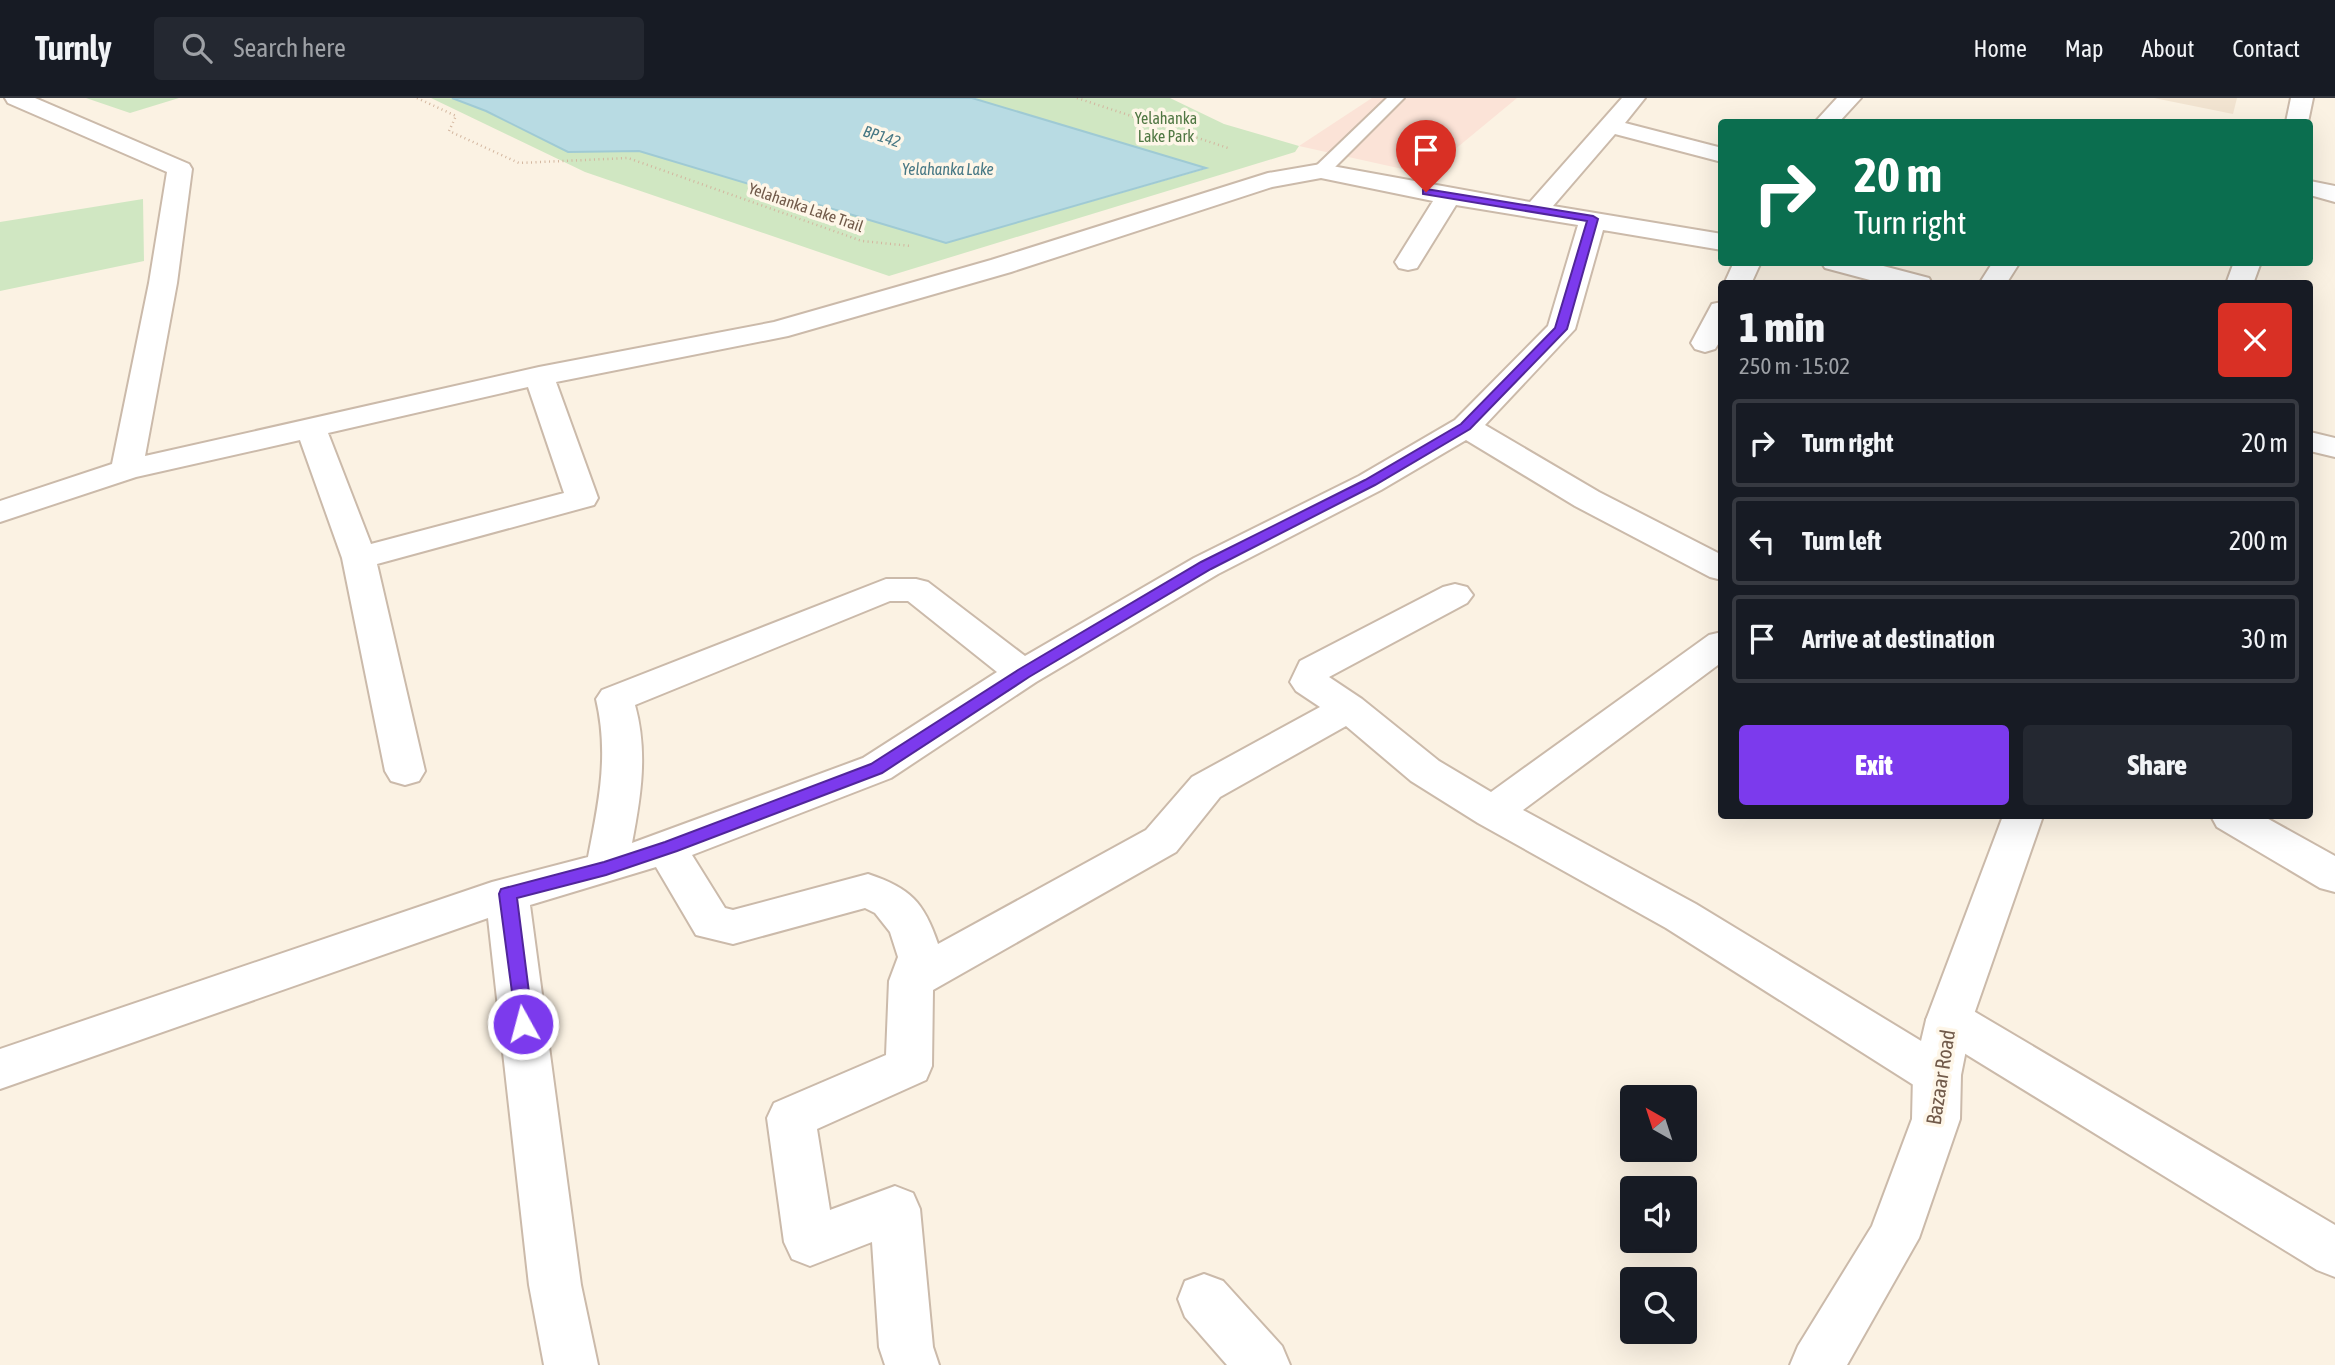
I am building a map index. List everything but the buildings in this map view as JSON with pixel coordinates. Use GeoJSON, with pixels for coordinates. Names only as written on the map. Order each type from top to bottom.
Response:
{"type":"FeatureCollection","features":[{"type":"Feature","properties":{"kind":"street"},"geometry":{"type":"LineString","coordinates":[[16,98],[180,169],[163,283],[127,470]]}},
{"type":"Feature","properties":{"kind":"street"},"geometry":{"type":"LineString","coordinates":[[1537,209],[1634,98]]}},
{"type":"Feature","properties":{"kind":"street"},"geometry":{"type":"LineString","coordinates":[[1829,119],[1850,98]]}},
{"type":"Feature","properties":{"kind":"street"},"geometry":{"type":"LineString","coordinates":[[2298,119],[2302,98]]}},
{"type":"Feature","properties":{"kind":"street"},"geometry":{"type":"LineString","coordinates":[[1610,126],[1718,154]]}},
{"type":"Feature","properties":{"kind":"street"},"geometry":{"type":"LineString","coordinates":[[0,512],[127,470],[539,376],[778,330],[1001,266],[1268,180],[1321,171],[1718,241]]}},
{"type":"Feature","properties":{"kind":"street"},"geometry":{"type":"LineString","coordinates":[[2313,189],[2335,194]]}},
{"type":"Feature","properties":{"kind":"street"},"geometry":{"type":"LineString","coordinates":[[1408,262],[1449,195]]}},
{"type":"Feature","properties":{"kind":"street"},"geometry":{"type":"LineString","coordinates":[[0,1069],[507,894],[606,868],[671,846],[877,768],[1023,673],[1206,566],[1370,482],[1466,427],[1561,329],[1593,219]]}},
{"type":"Feature","properties":{"kind":"street"},"geometry":{"type":"LineString","coordinates":[[1850,266],[1904,280]]}},
{"type":"Feature","properties":{"kind":"street"},"geometry":{"type":"LineString","coordinates":[[1705,342],[1718,318]]}},
{"type":"Feature","properties":{"kind":"street"},"geometry":{"type":"LineString","coordinates":[[359,558],[582,498],[539,376]]}},
{"type":"Feature","properties":{"kind":"street"},"geometry":{"type":"LineString","coordinates":[[1466,427],[1587,499],[1718,567]]}},
{"type":"Feature","properties":{"kind":"street"},"geometry":{"type":"LineString","coordinates":[[311,428],[359,558],[405,771]]}},
{"type":"Feature","properties":{"kind":"street"},"geometry":{"type":"LineString","coordinates":[[2313,442],[2335,448]]}},
{"type":"Feature","properties":{"kind":"street"},"geometry":{"type":"LineString","coordinates":[[606,868],[625,772],[624,729],[615,699],[887,590],[916,590],[1023,673]]}},
{"type":"Feature","properties":{"kind":"street"},"geometry":{"type":"LineString","coordinates":[[1455,595],[1313,670],[1309,682],[1349,708],[1425,771],[1492,812],[1681,916],[1937,1075]]}},
{"type":"Feature","properties":{"kind":"street"},"geometry":{"type":"LineString","coordinates":[[1492,812],[1718,647]]}},
{"type":"Feature","properties":{"kind":"street"},"geometry":{"type":"LineString","coordinates":[[911,981],[1161,841],[1206,788],[1349,708]]}},
{"type":"Feature","properties":{"kind":"street","name":"Bazaar Road"},"geometry":{"type":"LineString","coordinates":[[1817,1365],[1893,1238],[1936,1119],[1937,1075],[1949,1020],[2022,819]]}},
{"type":"Feature","properties":{"kind":"street"},"geometry":{"type":"LineString","coordinates":[[2236,819],[2335,876]]}},
{"type":"Feature","properties":{"kind":"street"},"geometry":{"type":"LineString","coordinates":[[671,846],[671,856],[711,923],[733,927],[868,891],[890,901],[911,925],[920,957],[911,981],[909,1066],[791,1118],[810,1242],[895,1209],[905,1347],[912,1365]]}},
{"type":"Feature","properties":{"kind":"street"},"geometry":{"type":"LineString","coordinates":[[507,894],[555,1285],[571,1365]]}},
{"type":"Feature","properties":{"kind":"street"},"geometry":{"type":"LineString","coordinates":[[1949,1020],[2335,1253]]}},
{"type":"Feature","properties":{"kind":"street"},"geometry":{"type":"LineString","coordinates":[[1204,1299],[1263,1365]]}},
{"type":"Feature","properties":{"kind":"lane"},"geometry":{"type":"LineString","coordinates":[[1321,171],[1396,98]]}},
{"type":"Feature","properties":{"kind":"path","name":"Yelahanka Lake Trail"},"geometry":{"type":"LineString","coordinates":[[417,98],[456,116],[449,131],[519,163],[628,158],[862,241],[914,247]]}},
{"type":"Feature","properties":{"kind":"path"},"geometry":{"type":"LineString","coordinates":[[1077,98],[1197,135],[1230,149]]}},
{"type":"Feature","properties":{"kind":"shaded area"},"geometry":{"type":"Polygon","coordinates":[[[1372,98],[1517,98],[1425,174],[1299,146],[1372,98]]]}},
{"type":"Feature","properties":{"kind":"shaded area"},"geometry":{"type":"Polygon","coordinates":[[[2154,98],[2237,98],[2233,114],[2154,98]]]}},
{"type":"Feature","properties":{"kind":"green space"},"geometry":{"type":"Polygon","coordinates":[[[86,98],[179,98],[130,113],[86,98]]]}},
{"type":"Feature","properties":{"kind":"green space","name":"Yelahanka Lake Park"},"geometry":{"type":"Polygon","coordinates":[[[431,98],[452,98],[485,111],[568,152],[639,151],[946,243],[1205,169],[972,98],[1170,98],[1224,124],[1299,146],[1295,152],[889,276],[585,172],[431,98]]]}},
{"type":"Feature","properties":{"kind":"green space"},"geometry":{"type":"Polygon","coordinates":[[[143,199],[144,261],[0,291],[0,222],[143,199]]]}},
{"type":"Feature","properties":{"kind":"water","name":"Yelahanka Lake"},"geometry":{"type":"Polygon","coordinates":[[[452,98],[972,98],[1206,168],[946,243],[639,151],[568,152],[486,111],[452,98]]]}},
{"type":"Feature","properties":{"kind":"route"},"geometry":{"type":"LineString","coordinates":[[523,1024],[507,894],[606,868],[671,846],[877,768],[1023,673],[1206,566],[1370,482],[1466,427],[1561,329],[1593,219],[1426,192]]}},
{"type":"Feature","properties":{"kind":"water label","name":"BP142"},"geometry":{"type":"Point","coordinates":[882,136]}}]}
